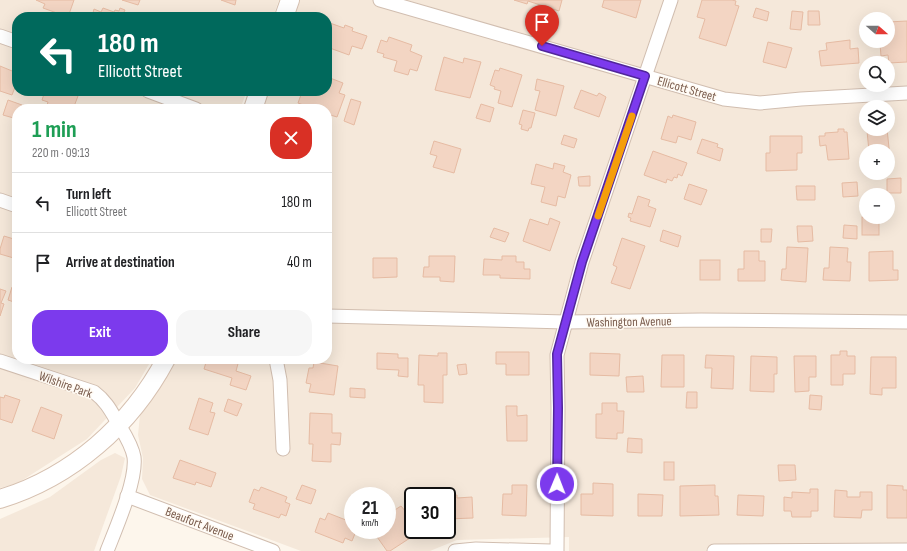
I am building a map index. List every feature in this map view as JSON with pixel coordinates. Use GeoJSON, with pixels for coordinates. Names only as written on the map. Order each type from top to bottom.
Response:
{"type":"FeatureCollection","features":[{"type":"Feature","properties":{"kind":"main road"},"geometry":{"type":"LineString","coordinates":[[286,12],[290,0]]}},
{"type":"Feature","properties":{"kind":"main road"},"geometry":{"type":"LineString","coordinates":[[0,498],[34,486],[65,469],[88,453],[119,424],[140,400],[163,364]]}},
{"type":"Feature","properties":{"kind":"street","name":"Ellicott Street"},"geometry":{"type":"LineString","coordinates":[[380,0],[724,99],[760,103],[801,99],[907,93]]}},
{"type":"Feature","properties":{"kind":"street"},"geometry":{"type":"LineString","coordinates":[[557,551],[557,354],[582,262],[671,0]]}},
{"type":"Feature","properties":{"kind":"street"},"geometry":{"type":"LineString","coordinates":[[0,36],[12,40]]}},
{"type":"Feature","properties":{"kind":"street"},"geometry":{"type":"LineString","coordinates":[[161,96],[183,104]]}},
{"type":"Feature","properties":{"kind":"street"},"geometry":{"type":"LineString","coordinates":[[0,200],[12,204]]}},
{"type":"Feature","properties":{"kind":"street","name":"Washington Avenue"},"geometry":{"type":"LineString","coordinates":[[332,316],[566,322],[700,320],[907,322]]}},
{"type":"Feature","properties":{"kind":"street","name":"Wilshire Park"},"geometry":{"type":"LineString","coordinates":[[0,361],[94,392],[106,403],[119,424],[134,456],[134,471],[127,496],[107,551]]}},
{"type":"Feature","properties":{"kind":"street"},"geometry":{"type":"LineString","coordinates":[[277,364],[280,380],[282,449]]}},
{"type":"Feature","properties":{"kind":"street","name":"Beaufort Avenue"},"geometry":{"type":"LineString","coordinates":[[127,496],[273,551]]}},
{"type":"Feature","properties":{"kind":"street"},"geometry":{"type":"LineString","coordinates":[[455,551],[476,549],[551,551]]}},
{"type":"Feature","properties":{"kind":"street"},"geometry":{"type":"LineString","coordinates":[[714,551],[907,550]]}},
{"type":"Feature","properties":{"kind":"shaded area"},"geometry":{"type":"Polygon","coordinates":[[[0,0],[279,0],[275,12],[12,12],[12,96],[245,96],[242,104],[12,104],[12,364],[149,364],[135,388],[87,439],[18,483],[0,488],[0,0]]]}},
{"type":"Feature","properties":{"kind":"shaded area"},"geometry":{"type":"Polygon","coordinates":[[[300,0],[907,0],[907,551],[569,551],[569,537],[457,540],[430,551],[301,551],[150,495],[142,479],[143,458],[138,435],[140,415],[170,364],[332,364],[332,104],[265,104],[267,96],[332,96],[332,12],[296,12],[300,0]]]}},
{"type":"Feature","properties":{"kind":"shaded area"},"geometry":{"type":"Polygon","coordinates":[[[115,453],[125,458],[121,476],[94,551],[0,551],[0,519],[50,497],[101,460],[115,453]]]}},
{"type":"Feature","properties":{"kind":"building"},"geometry":{"type":"Polygon","coordinates":[[[36,0],[74,0],[70,12],[54,12],[43,8],[45,4],[36,0]]]}},
{"type":"Feature","properties":{"kind":"building"},"geometry":{"type":"Polygon","coordinates":[[[122,0],[140,0],[138,5],[122,0]]]}},
{"type":"Feature","properties":{"kind":"building"},"geometry":{"type":"Polygon","coordinates":[[[221,0],[236,0],[235,5],[221,0]]]}},
{"type":"Feature","properties":{"kind":"building"},"geometry":{"type":"Polygon","coordinates":[[[514,0],[562,0],[559,11],[528,1],[527,4],[514,0]]]}},
{"type":"Feature","properties":{"kind":"building"},"geometry":{"type":"Polygon","coordinates":[[[604,0],[641,0],[636,18],[602,7],[604,0]]]}},
{"type":"Feature","properties":{"kind":"building"},"geometry":{"type":"Polygon","coordinates":[[[702,0],[732,0],[736,1],[735,5],[739,6],[726,46],[699,38],[705,19],[697,17],[702,0]]]}},
{"type":"Feature","properties":{"kind":"building"},"geometry":{"type":"Polygon","coordinates":[[[103,8],[114,12],[101,12],[103,8]]]}},
{"type":"Feature","properties":{"kind":"building"},"geometry":{"type":"Polygon","coordinates":[[[120,8],[125,10],[124,12],[114,12],[115,10],[119,11],[120,8]]]}},
{"type":"Feature","properties":{"kind":"building"},"geometry":{"type":"Polygon","coordinates":[[[756,8],[769,12],[767,21],[753,17],[756,8]]]}},
{"type":"Feature","properties":{"kind":"building"},"geometry":{"type":"Polygon","coordinates":[[[94,9],[101,12],[93,12],[94,9]]]}},
{"type":"Feature","properties":{"kind":"building"},"geometry":{"type":"Polygon","coordinates":[[[792,11],[803,12],[801,30],[790,29],[792,11]]]}},
{"type":"Feature","properties":{"kind":"building"},"geometry":{"type":"Polygon","coordinates":[[[808,11],[819,11],[820,25],[808,25],[808,11]]]}},
{"type":"Feature","properties":{"kind":"building"},"geometry":{"type":"Polygon","coordinates":[[[907,21],[907,62],[895,63],[895,56],[881,56],[880,48],[895,48],[895,22],[907,21]]]}},
{"type":"Feature","properties":{"kind":"building"},"geometry":{"type":"Polygon","coordinates":[[[332,24],[344,28],[345,25],[353,28],[352,31],[367,36],[362,49],[352,46],[349,55],[332,49],[332,24]]]}},
{"type":"Feature","properties":{"kind":"building"},"geometry":{"type":"Polygon","coordinates":[[[389,37],[412,45],[410,51],[422,56],[417,71],[410,69],[408,75],[394,71],[397,61],[383,57],[384,54],[377,52],[381,40],[387,42],[389,37]]]}},
{"type":"Feature","properties":{"kind":"building"},"geometry":{"type":"Polygon","coordinates":[[[850,40],[850,49],[858,48],[859,63],[821,66],[819,51],[827,50],[826,43],[850,40]]]}},
{"type":"Feature","properties":{"kind":"building"},"geometry":{"type":"Polygon","coordinates":[[[768,42],[792,48],[786,68],[763,62],[768,42]]]}},
{"type":"Feature","properties":{"kind":"building"},"geometry":{"type":"Polygon","coordinates":[[[444,57],[463,63],[464,58],[481,62],[470,98],[435,90],[444,57]]]}},
{"type":"Feature","properties":{"kind":"building"},"geometry":{"type":"Polygon","coordinates":[[[0,66],[12,71],[12,95],[0,91],[0,66]]]}},
{"type":"Feature","properties":{"kind":"building"},"geometry":{"type":"Polygon","coordinates":[[[500,68],[522,75],[512,107],[498,103],[501,91],[494,89],[495,87],[490,85],[495,70],[499,71],[500,68]]]}},
{"type":"Feature","properties":{"kind":"building"},"geometry":{"type":"Polygon","coordinates":[[[332,79],[343,83],[339,93],[345,95],[337,117],[332,116],[332,104],[298,103],[301,96],[332,96],[332,79]]]}},
{"type":"Feature","properties":{"kind":"building"},"geometry":{"type":"Polygon","coordinates":[[[537,79],[564,86],[556,116],[535,110],[540,91],[535,90],[537,79]]]}},
{"type":"Feature","properties":{"kind":"building"},"geometry":{"type":"Polygon","coordinates":[[[581,90],[597,96],[599,93],[606,97],[599,117],[574,108],[581,90]]]}},
{"type":"Feature","properties":{"kind":"building"},"geometry":{"type":"Polygon","coordinates":[[[43,96],[78,96],[75,104],[47,104],[48,102],[42,100],[43,96]]]}},
{"type":"Feature","properties":{"kind":"building"},"geometry":{"type":"Polygon","coordinates":[[[351,99],[361,102],[354,125],[344,121],[351,99]]]}},
{"type":"Feature","properties":{"kind":"building"},"geometry":{"type":"Polygon","coordinates":[[[8,100],[19,104],[12,104],[12,118],[3,115],[8,100]]]}},
{"type":"Feature","properties":{"kind":"building"},"geometry":{"type":"Polygon","coordinates":[[[481,104],[494,108],[490,122],[476,118],[481,104]]]}},
{"type":"Feature","properties":{"kind":"building"},"geometry":{"type":"Polygon","coordinates":[[[523,110],[535,113],[531,128],[529,128],[528,131],[521,129],[522,125],[519,124],[523,110]]]}},
{"type":"Feature","properties":{"kind":"building"},"geometry":{"type":"Polygon","coordinates":[[[673,115],[696,122],[691,140],[678,136],[676,143],[661,139],[668,116],[672,118],[673,115]]]}},
{"type":"Feature","properties":{"kind":"building"},"geometry":{"type":"Polygon","coordinates":[[[838,129],[844,129],[844,132],[847,132],[849,159],[828,160],[826,145],[820,146],[819,136],[825,136],[825,133],[838,132],[838,129]]]}},
{"type":"Feature","properties":{"kind":"building"},"geometry":{"type":"Polygon","coordinates":[[[564,135],[577,139],[574,148],[561,144],[564,135]]]}},
{"type":"Feature","properties":{"kind":"building"},"geometry":{"type":"Polygon","coordinates":[[[770,136],[802,136],[802,153],[797,153],[797,170],[766,171],[766,153],[770,153],[770,136]]]}},
{"type":"Feature","properties":{"kind":"building"},"geometry":{"type":"Polygon","coordinates":[[[868,136],[888,136],[889,144],[868,144],[868,136]]]}},
{"type":"Feature","properties":{"kind":"building"},"geometry":{"type":"Polygon","coordinates":[[[702,139],[718,144],[717,147],[723,149],[720,161],[697,153],[702,139]]]}},
{"type":"Feature","properties":{"kind":"building"},"geometry":{"type":"Polygon","coordinates":[[[434,141],[461,149],[454,173],[433,167],[437,156],[430,154],[434,141]]]}},
{"type":"Feature","properties":{"kind":"building"},"geometry":{"type":"Polygon","coordinates":[[[653,151],[687,163],[682,176],[678,174],[677,178],[674,177],[672,181],[667,179],[666,183],[644,175],[653,151]]]}},
{"type":"Feature","properties":{"kind":"building"},"geometry":{"type":"Polygon","coordinates":[[[554,163],[565,166],[563,172],[571,175],[565,198],[558,196],[556,206],[541,202],[545,187],[531,184],[536,164],[553,169],[554,163]]]}},
{"type":"Feature","properties":{"kind":"building"},"geometry":{"type":"Polygon","coordinates":[[[590,176],[590,186],[579,186],[578,177],[590,176]]]}},
{"type":"Feature","properties":{"kind":"building"},"geometry":{"type":"Polygon","coordinates":[[[895,178],[901,178],[901,193],[895,193],[895,188],[887,188],[887,180],[895,180],[895,178]]]}},
{"type":"Feature","properties":{"kind":"building"},"geometry":{"type":"Polygon","coordinates":[[[857,182],[858,196],[843,197],[842,183],[857,182]]]}},
{"type":"Feature","properties":{"kind":"building"},"geometry":{"type":"Polygon","coordinates":[[[689,184],[707,190],[701,205],[684,199],[689,184]]]}},
{"type":"Feature","properties":{"kind":"building"},"geometry":{"type":"Polygon","coordinates":[[[796,186],[815,186],[815,200],[797,200],[796,186]]]}},
{"type":"Feature","properties":{"kind":"building"},"geometry":{"type":"Polygon","coordinates":[[[638,196],[650,200],[648,206],[656,209],[650,227],[630,221],[631,218],[628,217],[629,213],[632,214],[638,196]]]}},
{"type":"Feature","properties":{"kind":"building"},"geometry":{"type":"Polygon","coordinates":[[[550,218],[560,222],[550,251],[523,241],[530,219],[548,225],[550,218]]]}},
{"type":"Feature","properties":{"kind":"building"},"geometry":{"type":"Polygon","coordinates":[[[862,224],[879,224],[879,235],[862,235],[862,224]]]}},
{"type":"Feature","properties":{"kind":"building"},"geometry":{"type":"Polygon","coordinates":[[[844,225],[857,226],[857,239],[843,238],[844,225]]]}},
{"type":"Feature","properties":{"kind":"building"},"geometry":{"type":"Polygon","coordinates":[[[797,226],[812,226],[813,241],[798,242],[797,226]]]}},
{"type":"Feature","properties":{"kind":"building"},"geometry":{"type":"Polygon","coordinates":[[[494,228],[509,233],[505,242],[490,237],[494,228]]]}},
{"type":"Feature","properties":{"kind":"building"},"geometry":{"type":"Polygon","coordinates":[[[761,229],[772,229],[771,242],[761,242],[761,229]]]}},
{"type":"Feature","properties":{"kind":"building"},"geometry":{"type":"Polygon","coordinates":[[[663,230],[681,236],[678,247],[660,241],[663,230]]]}},
{"type":"Feature","properties":{"kind":"building"},"geometry":{"type":"Polygon","coordinates":[[[4,236],[12,238],[12,258],[0,254],[4,236]]]}},
{"type":"Feature","properties":{"kind":"building"},"geometry":{"type":"Polygon","coordinates":[[[622,238],[645,246],[630,289],[611,283],[617,267],[613,265],[622,238]]]}},
{"type":"Feature","properties":{"kind":"building"},"geometry":{"type":"Polygon","coordinates":[[[787,247],[808,248],[806,282],[781,280],[782,269],[786,269],[787,247]]]}},
{"type":"Feature","properties":{"kind":"building"},"geometry":{"type":"Polygon","coordinates":[[[830,247],[848,248],[847,262],[851,262],[850,281],[823,280],[824,268],[829,268],[830,247]]]}},
{"type":"Feature","properties":{"kind":"building"},"geometry":{"type":"Polygon","coordinates":[[[744,251],[759,251],[759,261],[765,261],[765,281],[738,281],[738,269],[744,269],[744,251]]]}},
{"type":"Feature","properties":{"kind":"building"},"geometry":{"type":"Polygon","coordinates":[[[893,251],[893,270],[898,270],[898,280],[869,281],[869,252],[893,251]]]}},
{"type":"Feature","properties":{"kind":"building"},"geometry":{"type":"Polygon","coordinates":[[[429,256],[455,256],[454,282],[440,281],[440,277],[423,277],[424,267],[429,267],[429,256]]]}},
{"type":"Feature","properties":{"kind":"building"},"geometry":{"type":"Polygon","coordinates":[[[502,256],[516,256],[516,262],[524,262],[524,269],[530,269],[530,279],[500,278],[500,275],[483,275],[484,259],[502,260],[502,256]]]}},
{"type":"Feature","properties":{"kind":"building"},"geometry":{"type":"Polygon","coordinates":[[[373,258],[397,258],[397,277],[373,278],[373,258]]]}},
{"type":"Feature","properties":{"kind":"building"},"geometry":{"type":"Polygon","coordinates":[[[700,260],[720,260],[720,280],[700,280],[700,260]]]}},
{"type":"Feature","properties":{"kind":"building"},"geometry":{"type":"Polygon","coordinates":[[[12,287],[12,301],[8,300],[12,287]]]}},
{"type":"Feature","properties":{"kind":"building"},"geometry":{"type":"Polygon","coordinates":[[[0,289],[6,291],[1,303],[4,304],[0,316],[0,289]]]}},
{"type":"Feature","properties":{"kind":"building"},"geometry":{"type":"Polygon","coordinates":[[[840,351],[847,351],[847,356],[855,356],[855,374],[843,374],[843,385],[831,385],[831,355],[840,355],[840,351]]]}},
{"type":"Feature","properties":{"kind":"building"},"geometry":{"type":"Polygon","coordinates":[[[496,352],[529,352],[529,375],[506,375],[506,364],[496,364],[496,352]]]}},
{"type":"Feature","properties":{"kind":"building"},"geometry":{"type":"Polygon","coordinates":[[[377,353],[398,354],[398,358],[408,358],[408,377],[398,376],[399,370],[377,369],[377,353]]]}},
{"type":"Feature","properties":{"kind":"building"},"geometry":{"type":"Polygon","coordinates":[[[438,353],[447,353],[447,375],[443,375],[443,403],[424,402],[424,385],[418,385],[419,355],[438,356],[438,353]]]}},
{"type":"Feature","properties":{"kind":"building"},"geometry":{"type":"Polygon","coordinates":[[[590,353],[620,354],[619,376],[590,375],[590,353]]]}},
{"type":"Feature","properties":{"kind":"building"},"geometry":{"type":"Polygon","coordinates":[[[662,355],[684,355],[684,387],[661,387],[662,355]]]}},
{"type":"Feature","properties":{"kind":"building"},"geometry":{"type":"Polygon","coordinates":[[[706,355],[734,356],[733,389],[711,388],[712,368],[705,368],[706,355]]]}},
{"type":"Feature","properties":{"kind":"building"},"geometry":{"type":"Polygon","coordinates":[[[751,356],[777,357],[777,374],[774,374],[774,392],[750,391],[751,356]]]}},
{"type":"Feature","properties":{"kind":"building"},"geometry":{"type":"Polygon","coordinates":[[[794,356],[816,356],[816,377],[809,377],[809,391],[795,392],[794,356]]]}},
{"type":"Feature","properties":{"kind":"building"},"geometry":{"type":"Polygon","coordinates":[[[871,357],[896,357],[896,388],[882,388],[882,395],[870,394],[871,357]]]}},
{"type":"Feature","properties":{"kind":"building"},"geometry":{"type":"Polygon","coordinates":[[[206,364],[238,364],[236,371],[251,376],[246,390],[230,385],[232,378],[204,369],[206,364]]]}},
{"type":"Feature","properties":{"kind":"building"},"geometry":{"type":"Polygon","coordinates":[[[314,364],[338,366],[334,395],[309,392],[311,384],[306,383],[309,368],[313,368],[314,364]]]}},
{"type":"Feature","properties":{"kind":"building"},"geometry":{"type":"Polygon","coordinates":[[[466,364],[467,374],[459,375],[457,365],[466,364]]]}},
{"type":"Feature","properties":{"kind":"building"},"geometry":{"type":"Polygon","coordinates":[[[643,376],[644,392],[627,392],[626,377],[643,376]]]}},
{"type":"Feature","properties":{"kind":"building"},"geometry":{"type":"Polygon","coordinates":[[[350,388],[365,389],[365,398],[350,397],[350,388]]]}},
{"type":"Feature","properties":{"kind":"building"},"geometry":{"type":"Polygon","coordinates":[[[687,392],[697,392],[697,408],[686,408],[687,392]]]}},
{"type":"Feature","properties":{"kind":"building"},"geometry":{"type":"Polygon","coordinates":[[[5,395],[20,400],[12,423],[0,419],[0,397],[4,398],[5,395]]]}},
{"type":"Feature","properties":{"kind":"building"},"geometry":{"type":"Polygon","coordinates":[[[810,395],[822,396],[821,410],[809,409],[810,395]]]}},
{"type":"Feature","properties":{"kind":"building"},"geometry":{"type":"Polygon","coordinates":[[[199,398],[213,403],[210,412],[215,413],[208,435],[189,429],[199,398]]]}},
{"type":"Feature","properties":{"kind":"building"},"geometry":{"type":"Polygon","coordinates":[[[228,399],[242,404],[237,416],[224,411],[228,399]]]}},
{"type":"Feature","properties":{"kind":"building"},"geometry":{"type":"Polygon","coordinates":[[[602,403],[617,403],[617,411],[624,411],[623,433],[617,433],[617,439],[596,438],[596,414],[602,414],[602,403]]]}},
{"type":"Feature","properties":{"kind":"building"},"geometry":{"type":"Polygon","coordinates":[[[506,406],[517,406],[517,416],[527,415],[527,441],[507,441],[506,406]]]}},
{"type":"Feature","properties":{"kind":"building"},"geometry":{"type":"Polygon","coordinates":[[[41,407],[62,415],[54,439],[32,431],[41,407]]]}},
{"type":"Feature","properties":{"kind":"building"},"geometry":{"type":"Polygon","coordinates":[[[310,413],[332,414],[332,433],[341,433],[340,445],[331,444],[331,462],[312,461],[313,444],[309,444],[310,413]]]}},
{"type":"Feature","properties":{"kind":"building"},"geometry":{"type":"Polygon","coordinates":[[[628,438],[642,439],[642,453],[627,452],[628,438]]]}},
{"type":"Feature","properties":{"kind":"building"},"geometry":{"type":"Polygon","coordinates":[[[180,460],[216,473],[211,487],[196,482],[195,485],[173,478],[180,460]]]}},
{"type":"Feature","properties":{"kind":"building"},"geometry":{"type":"Polygon","coordinates":[[[664,462],[674,462],[674,480],[664,480],[664,462]]]}},
{"type":"Feature","properties":{"kind":"building"},"geometry":{"type":"Polygon","coordinates":[[[778,465],[795,465],[796,480],[779,481],[778,465]]]}},
{"type":"Feature","properties":{"kind":"building"},"geometry":{"type":"Polygon","coordinates":[[[593,483],[613,484],[613,516],[581,515],[581,494],[593,494],[593,483]]]}},
{"type":"Feature","properties":{"kind":"building"},"geometry":{"type":"Polygon","coordinates":[[[302,485],[316,490],[311,504],[296,499],[302,485]]]}},
{"type":"Feature","properties":{"kind":"building"},"geometry":{"type":"Polygon","coordinates":[[[512,485],[527,485],[526,516],[502,515],[503,494],[512,494],[512,485]]]}},
{"type":"Feature","properties":{"kind":"building"},"geometry":{"type":"Polygon","coordinates":[[[715,485],[715,496],[718,496],[719,515],[680,516],[680,486],[715,485]]]}},
{"type":"Feature","properties":{"kind":"building"},"geometry":{"type":"Polygon","coordinates":[[[887,485],[903,486],[903,490],[907,490],[907,518],[887,518],[887,485]]]}},
{"type":"Feature","properties":{"kind":"building"},"geometry":{"type":"Polygon","coordinates":[[[261,487],[287,497],[285,502],[290,504],[286,516],[281,514],[279,518],[253,509],[255,504],[249,502],[254,489],[259,491],[261,487]]]}},
{"type":"Feature","properties":{"kind":"building"},"geometry":{"type":"Polygon","coordinates":[[[810,489],[818,489],[818,511],[811,511],[811,517],[792,517],[791,511],[784,511],[784,497],[792,498],[792,492],[810,493],[810,489]]]}},
{"type":"Feature","properties":{"kind":"building"},"geometry":{"type":"Polygon","coordinates":[[[835,490],[847,491],[847,497],[860,497],[860,492],[872,492],[872,510],[862,510],[861,518],[834,517],[835,490]]]}},
{"type":"Feature","properties":{"kind":"building"},"geometry":{"type":"Polygon","coordinates":[[[638,494],[663,495],[662,516],[638,516],[638,494]]]}},
{"type":"Feature","properties":{"kind":"building"},"geometry":{"type":"Polygon","coordinates":[[[456,495],[457,498],[472,497],[473,518],[456,519],[456,495]]]}},
{"type":"Feature","properties":{"kind":"building"},"geometry":{"type":"Polygon","coordinates":[[[738,495],[764,496],[763,516],[737,515],[738,495]]]}},
{"type":"Feature","properties":{"kind":"building"},"geometry":{"type":"Polygon","coordinates":[[[401,506],[404,510],[404,539],[408,539],[390,551],[387,551],[379,539],[396,539],[396,509],[401,506]]]}},
{"type":"Feature","properties":{"kind":"building"},"geometry":{"type":"Polygon","coordinates":[[[328,513],[344,519],[345,539],[343,543],[315,532],[320,518],[325,520],[328,513]]]}},
{"type":"Feature","properties":{"kind":"slow traffic"},"geometry":{"type":"LineString","coordinates":[[598,216],[632,116]]}},
{"type":"Feature","properties":{"kind":"route"},"geometry":{"type":"LineString","coordinates":[[542,46],[645,76],[582,262],[557,354],[557,484]]}}]}
